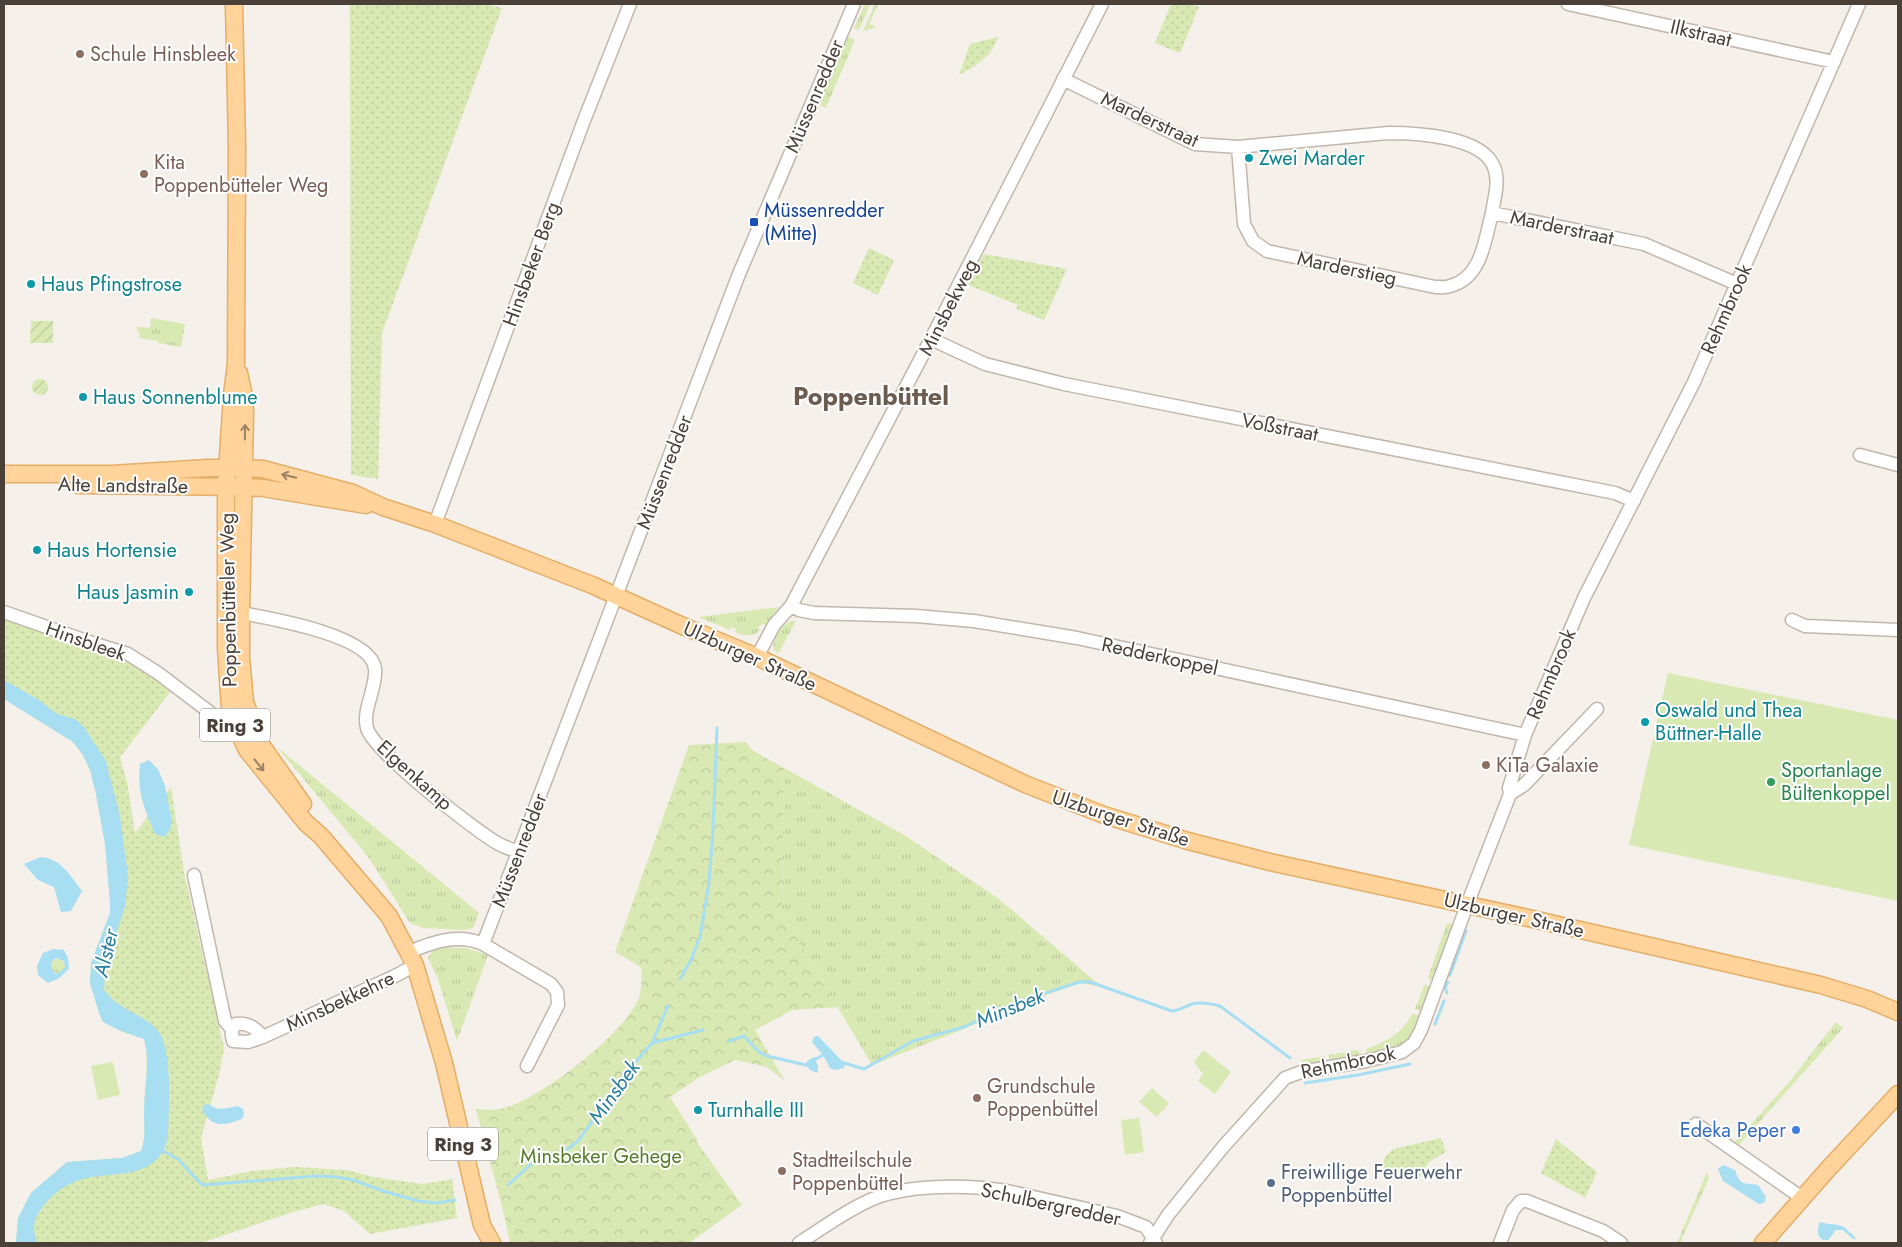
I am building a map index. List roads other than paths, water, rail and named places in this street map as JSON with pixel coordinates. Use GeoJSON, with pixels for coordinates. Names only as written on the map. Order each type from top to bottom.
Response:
{"type":"FeatureCollection","features":[{"type":"Feature","properties":{"kind":"main road","name":"Poppenbütteler Weg"},"geometry":{"type":"LineString","coordinates":[[234,4],[237,147],[236,364],[227,467],[234,487],[241,657],[245,702],[260,742],[299,797],[321,836]]}},
{"type":"Feature","properties":{"kind":"main road","name":"Poppenbütteler Weg"},"geometry":{"type":"LineString","coordinates":[[236,364],[244,396],[244,468],[234,487],[226,648],[230,709],[247,750],[306,822],[321,836],[389,916],[412,958],[444,1063],[482,1225],[492,1243]]}},
{"type":"Feature","properties":{"kind":"main road","name":"Ulzburger Straße"},"geometry":{"type":"LineString","coordinates":[[227,467],[263,469],[353,494],[617,595],[757,658],[1025,784],[1104,815],[1188,841],[1270,862],[1821,985],[1867,999],[1898,1012]]}},
{"type":"Feature","properties":{"kind":"main road","name":"Alte Landstraße"},"geometry":{"type":"LineString","coordinates":[[4,474],[112,474],[227,467]]}},
{"type":"Feature","properties":{"kind":"main road","name":"Alte Landstraße"},"geometry":{"type":"LineString","coordinates":[[4,485],[234,487]]}},
{"type":"Feature","properties":{"kind":"main road","name":"Ulzburger Straße"},"geometry":{"type":"LineString","coordinates":[[234,487],[263,488],[349,504],[383,507]]}},
{"type":"Feature","properties":{"kind":"main road"},"geometry":{"type":"LineString","coordinates":[[1763,1243],[1898,1094]]}},
{"type":"Feature","properties":{"kind":"main road","name":"Poppenbütteler Weg"},"geometry":{"type":"LineString","coordinates":[[479,1243],[482,1225]]}},
{"type":"Feature","properties":{"kind":"street","name":"Hinsbeker Berg"},"geometry":{"type":"LineString","coordinates":[[435,524],[585,118],[630,4]]}},
{"type":"Feature","properties":{"kind":"street","name":"Müssenredder"},"geometry":{"type":"LineString","coordinates":[[483,944],[738,274],[854,4]]}},
{"type":"Feature","properties":{"kind":"street","name":"Minsbekweg"},"geometry":{"type":"LineString","coordinates":[[757,658],[774,625],[791,606],[931,339],[1102,4]]}},
{"type":"Feature","properties":{"kind":"street","name":"Ilkstraat"},"geometry":{"type":"LineString","coordinates":[[1568,4],[1834,62]]}},
{"type":"Feature","properties":{"kind":"street","name":"Rehmbrook"},"geometry":{"type":"LineString","coordinates":[[1153,1241],[1168,1215],[1222,1147],[1285,1078],[1301,1072],[1386,1057],[1402,1052],[1414,1043],[1421,1030],[1510,794],[1509,788],[1526,735],[1584,598],[1694,382],[1859,4]]}},
{"type":"Feature","properties":{"kind":"street","name":"Marderstraat"},"geometry":{"type":"LineString","coordinates":[[1063,79],[1195,144],[1238,147],[1388,133],[1412,134],[1458,141],[1482,150],[1494,166],[1497,185],[1492,213],[1644,244],[1737,284]]}},
{"type":"Feature","properties":{"kind":"street","name":"Marderstieg"},"geometry":{"type":"LineString","coordinates":[[1238,147],[1244,224],[1254,241],[1267,252],[1435,287],[1450,287],[1466,278],[1478,264],[1492,213]]}},
{"type":"Feature","properties":{"kind":"street","name":"Voßstraat"},"geometry":{"type":"LineString","coordinates":[[931,339],[985,364],[1057,382],[1606,491],[1634,501]]}},
{"type":"Feature","properties":{"kind":"street"},"geometry":{"type":"LineString","coordinates":[[1860,455],[1898,465]]}},
{"type":"Feature","properties":{"kind":"street","name":"Redderkoppel"},"geometry":{"type":"LineString","coordinates":[[791,606],[814,613],[916,616],[983,623],[1077,638],[1526,735]]}},
{"type":"Feature","properties":{"kind":"street","name":"Hinsbleek"},"geometry":{"type":"LineString","coordinates":[[4,612],[128,654],[158,673],[212,714]]}},
{"type":"Feature","properties":{"kind":"street","name":"Elgenkamp"},"geometry":{"type":"LineString","coordinates":[[240,613],[293,623],[341,639],[364,651],[376,667],[374,688],[366,722],[370,733],[392,760],[455,812],[497,843],[518,852]]}},
{"type":"Feature","properties":{"kind":"street"},"geometry":{"type":"LineString","coordinates":[[1792,620],[1805,626],[1898,630]]}},
{"type":"Feature","properties":{"kind":"street"},"geometry":{"type":"LineString","coordinates":[[1510,794],[1524,785],[1597,709]]}},
{"type":"Feature","properties":{"kind":"street","name":"Minsbekkehre"},"geometry":{"type":"LineString","coordinates":[[194,875],[225,1022],[232,1029],[236,1024],[241,1023],[256,1029],[263,1037],[398,975],[412,958]]}},
{"type":"Feature","properties":{"kind":"street"},"geometry":{"type":"LineString","coordinates":[[412,958],[430,944],[454,939],[472,939],[551,984],[557,992],[558,1004],[527,1066]]}},
{"type":"Feature","properties":{"kind":"street"},"geometry":{"type":"LineString","coordinates":[[1696,1124],[1802,1198]]}},
{"type":"Feature","properties":{"kind":"street","name":"Schulbergredder"},"geometry":{"type":"LineString","coordinates":[[799,1243],[859,1205],[885,1194],[950,1187],[998,1190],[1117,1216],[1146,1227],[1153,1241]]}},
{"type":"Feature","properties":{"kind":"street"},"geometry":{"type":"LineString","coordinates":[[1500,1243],[1513,1210],[1522,1201],[1527,1201],[1603,1231],[1621,1243]]}},
{"type":"Feature","properties":{"kind":"water","name":"Alster"},"geometry":{"type":"Polygon","coordinates":[[[4,680],[39,700],[57,714],[75,719],[84,727],[106,761],[120,816],[128,876],[125,907],[105,967],[104,989],[118,1004],[144,1019],[158,1031],[165,1047],[169,1074],[168,1131],[165,1148],[162,1153],[154,1162],[133,1172],[85,1178],[61,1189],[47,1201],[34,1223],[37,1243],[16,1243],[18,1218],[31,1193],[67,1162],[122,1158],[141,1151],[144,1137],[147,1057],[144,1039],[103,1022],[90,983],[91,963],[110,913],[110,902],[105,844],[90,770],[83,755],[73,742],[4,699],[4,680]]]}},
{"type":"Feature","properties":{"kind":"water"},"geometry":{"type":"Polygon","coordinates":[[[149,760],[158,769],[165,786],[172,820],[170,830],[164,837],[155,834],[141,792],[140,764],[149,760]]]}},
{"type":"Feature","properties":{"kind":"water"},"geometry":{"type":"Polygon","coordinates":[[[41,857],[48,858],[59,864],[82,891],[71,911],[61,912],[54,887],[38,880],[24,864],[41,857]]]}},
{"type":"Feature","properties":{"kind":"water"},"geometry":{"type":"Polygon","coordinates":[[[53,949],[64,950],[68,958],[69,969],[58,979],[48,983],[38,975],[37,966],[43,953],[53,949]],[[56,958],[52,962],[51,966],[55,974],[65,967],[64,961],[56,958]]]}},
{"type":"Feature","properties":{"kind":"water"},"geometry":{"type":"Polygon","coordinates":[[[818,1036],[845,1064],[844,1068],[835,1070],[830,1068],[823,1055],[812,1042],[814,1037],[818,1036]]]}},
{"type":"Feature","properties":{"kind":"water"},"geometry":{"type":"Polygon","coordinates":[[[814,1057],[817,1058],[818,1073],[810,1070],[806,1065],[807,1061],[814,1057]]]}},
{"type":"Feature","properties":{"kind":"water"},"geometry":{"type":"Polygon","coordinates":[[[209,1104],[219,1109],[238,1106],[243,1109],[244,1115],[242,1119],[230,1123],[214,1123],[202,1110],[204,1105],[209,1104]]]}},
{"type":"Feature","properties":{"kind":"water"},"geometry":{"type":"Polygon","coordinates":[[[1723,1165],[1735,1170],[1743,1183],[1758,1185],[1766,1197],[1764,1203],[1759,1204],[1723,1181],[1718,1169],[1723,1165]]]}},
{"type":"Feature","properties":{"kind":"water"},"geometry":{"type":"Polygon","coordinates":[[[1820,1222],[1839,1225],[1845,1228],[1843,1230],[1836,1230],[1828,1240],[1824,1240],[1818,1234],[1820,1222]]]}},
{"type":"Feature","properties":{"kind":"waterway"},"geometry":{"type":"LineString","coordinates":[[680,979],[691,960],[700,937],[709,883],[717,728]]}},
{"type":"Feature","properties":{"kind":"waterway"},"geometry":{"type":"LineString","coordinates":[[1450,975],[1466,931]]}},
{"type":"Feature","properties":{"kind":"waterway","name":"Minsbek"},"geometry":{"type":"LineString","coordinates":[[841,1062],[864,1069],[913,1041],[964,1027],[1013,1004],[1079,982],[1090,982],[1172,1011],[1195,1003],[1220,1006],[1290,1058]]}},
{"type":"Feature","properties":{"kind":"waterway"},"geometry":{"type":"LineString","coordinates":[[1447,993],[1445,988],[1448,982]]}},
{"type":"Feature","properties":{"kind":"waterway"},"geometry":{"type":"LineString","coordinates":[[1435,1024],[1444,1001]]}},
{"type":"Feature","properties":{"kind":"waterway"},"geometry":{"type":"LineString","coordinates":[[652,1043],[668,1006]]}},
{"type":"Feature","properties":{"kind":"waterway","name":"Minsbek"},"geometry":{"type":"LineString","coordinates":[[508,1185],[530,1165],[566,1150],[578,1141],[632,1066],[652,1043],[703,1030]]}},
{"type":"Feature","properties":{"kind":"waterway","name":"Minsbek"},"geometry":{"type":"LineString","coordinates":[[729,1041],[744,1036],[759,1052],[767,1056],[806,1065],[809,1063]]}},
{"type":"Feature","properties":{"kind":"waterway","name":"Minsbek"},"geometry":{"type":"LineString","coordinates":[[814,1060],[826,1055]]}},
{"type":"Feature","properties":{"kind":"waterway"},"geometry":{"type":"LineString","coordinates":[[1305,1083],[1358,1075],[1410,1064]]}},
{"type":"Feature","properties":{"kind":"waterway"},"geometry":{"type":"LineString","coordinates":[[161,1150],[178,1159],[203,1185],[316,1176],[336,1177],[353,1180],[418,1201],[436,1203],[455,1200]]}},
{"type":"Feature","properties":{"kind":"waterway"},"geometry":{"type":"LineString","coordinates":[[1844,1229],[1854,1238]]}},
{"type":"Feature","properties":{"kind":"place","name":"Schule Hinsbleek"},"geometry":{"type":"Point","coordinates":[80,54]}},
{"type":"Feature","properties":{"kind":"place","name":"Zwei Marder"},"geometry":{"type":"Point","coordinates":[1249,158]}},
{"type":"Feature","properties":{"kind":"place","name":"Kita Poppenbütteler Weg"},"geometry":{"type":"Point","coordinates":[144,174]}},
{"type":"Feature","properties":{"kind":"place","name":"Müssenredder (Mitte)"},"geometry":{"type":"Point","coordinates":[754,222]}},
{"type":"Feature","properties":{"kind":"place","name":"Haus Pfingstrose"},"geometry":{"type":"Point","coordinates":[31,284]}},
{"type":"Feature","properties":{"kind":"place","name":"Haus Sonnenblume"},"geometry":{"type":"Point","coordinates":[83,397]}},
{"type":"Feature","properties":{"kind":"place","name":"Haus Hortensie"},"geometry":{"type":"Point","coordinates":[37,550]}},
{"type":"Feature","properties":{"kind":"place","name":"Haus Jasmin"},"geometry":{"type":"Point","coordinates":[189,592]}},
{"type":"Feature","properties":{"kind":"place","name":"Oswald und Thea Büttner-Halle"},"geometry":{"type":"Point","coordinates":[1645,722]}},
{"type":"Feature","properties":{"kind":"place","name":"KiTa Galaxie"},"geometry":{"type":"Point","coordinates":[1486,765]}},
{"type":"Feature","properties":{"kind":"place","name":"Sportanlage Bültenkoppel"},"geometry":{"type":"Point","coordinates":[1771,782]}},
{"type":"Feature","properties":{"kind":"place","name":"Grundschule Poppenbüttel"},"geometry":{"type":"Point","coordinates":[977,1098]}},
{"type":"Feature","properties":{"kind":"place","name":"Turnhalle III"},"geometry":{"type":"Point","coordinates":[698,1110]}},
{"type":"Feature","properties":{"kind":"place","name":"Edeka Peper"},"geometry":{"type":"Point","coordinates":[1796,1130]}},
{"type":"Feature","properties":{"kind":"place","name":"Stadtteilschule Poppenbüttel"},"geometry":{"type":"Point","coordinates":[782,1171]}},
{"type":"Feature","properties":{"kind":"place","name":"Freiwillige Feuerwehr Poppenbüttel"},"geometry":{"type":"Point","coordinates":[1271,1183]}},
{"type":"Feature","properties":{"kind":"district","name":"Poppenbüttel"},"geometry":{"type":"Point","coordinates":[871,396]}},
{"type":"Feature","properties":{"kind":"park label","name":"Minsbeker Gehege"},"geometry":{"type":"Point","coordinates":[601,1156]}}]}
